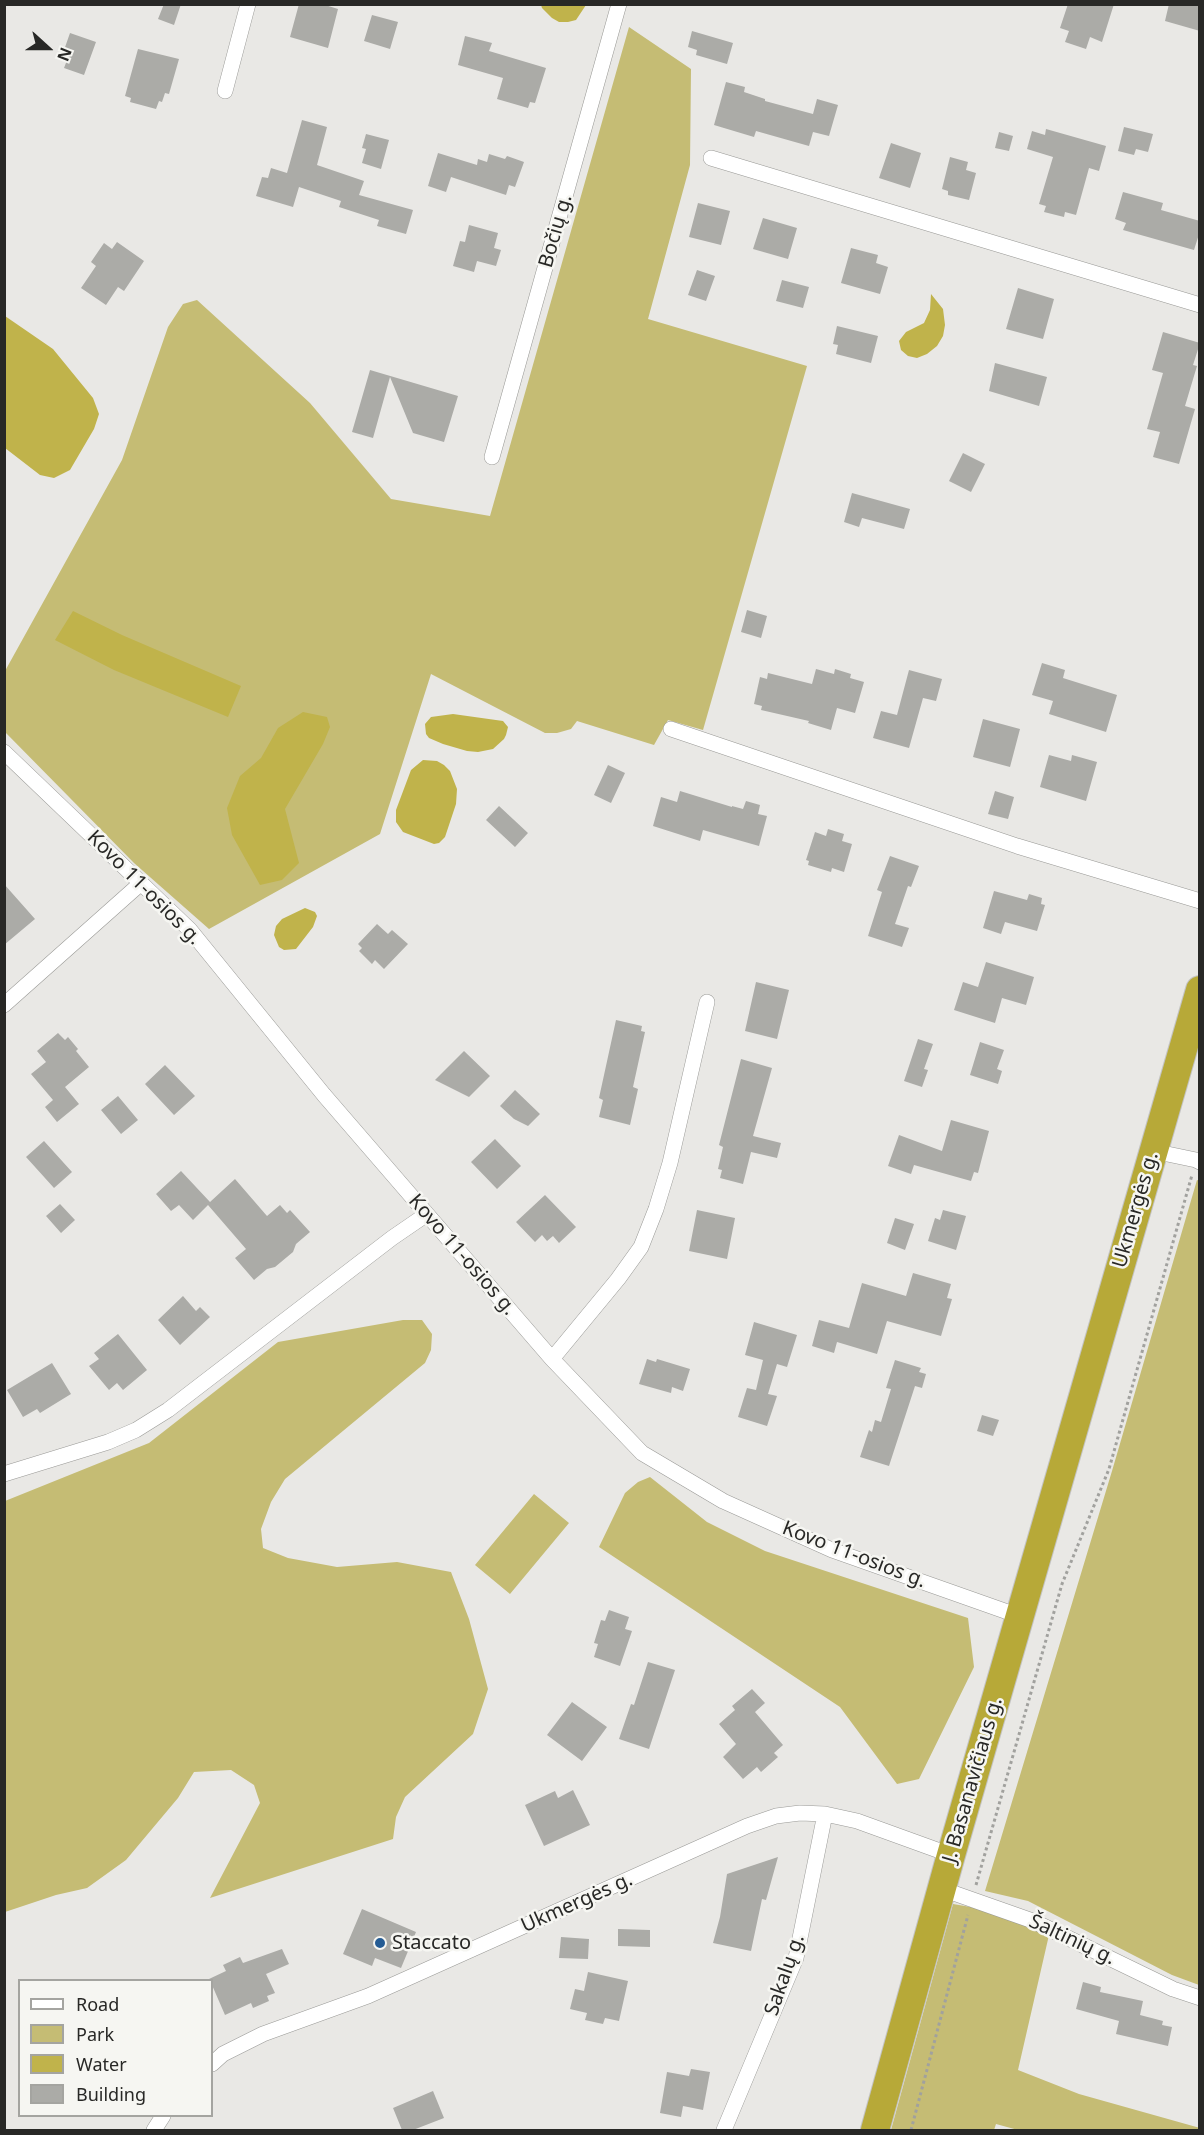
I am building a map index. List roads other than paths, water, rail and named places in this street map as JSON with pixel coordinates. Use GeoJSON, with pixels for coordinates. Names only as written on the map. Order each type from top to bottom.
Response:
{"type":"FeatureCollection","features":[{"type":"Feature","properties":{"kind":"highway","name":"Ukmergės g."},"geometry":{"type":"LineString","coordinates":[[1073,1430],[1200,990]]}},
{"type":"Feature","properties":{"kind":"highway","name":"J. Basanavičiaus g."},"geometry":{"type":"LineString","coordinates":[[875,2130],[1073,1430]]}},
{"type":"Feature","properties":{"kind":"street"},"geometry":{"type":"LineString","coordinates":[[225,91],[248,4]]}},
{"type":"Feature","properties":{"kind":"street","name":"Bočių g."},"geometry":{"type":"LineString","coordinates":[[492,457],[619,4]]}},
{"type":"Feature","properties":{"kind":"street"},"geometry":{"type":"LineString","coordinates":[[711,158],[1200,305]]}},
{"type":"Feature","properties":{"kind":"street"},"geometry":{"type":"LineString","coordinates":[[671,729],[1017,846],[1200,900]]}},
{"type":"Feature","properties":{"kind":"street","name":"Kovo 11-osios g."},"geometry":{"type":"LineString","coordinates":[[4,752],[190,930],[324,1095],[552,1359],[642,1453],[723,1501],[832,1550],[1019,1616]]}},
{"type":"Feature","properties":{"kind":"street"},"geometry":{"type":"LineString","coordinates":[[4,1005],[140,884]]}},
{"type":"Feature","properties":{"kind":"street"},"geometry":{"type":"LineString","coordinates":[[552,1359],[618,1279],[640,1247],[656,1209],[670,1162],[707,1002]]}},
{"type":"Feature","properties":{"kind":"street"},"geometry":{"type":"LineString","coordinates":[[1153,1151],[1198,1161]]}},
{"type":"Feature","properties":{"kind":"street"},"geometry":{"type":"LineString","coordinates":[[4,1474],[108,1442],[136,1430],[160,1415],[427,1214]]}},
{"type":"Feature","properties":{"kind":"street","name":"Ukmergės g."},"geometry":{"type":"LineString","coordinates":[[213,2063],[223,2054],[263,2034],[368,1996],[747,1826],[776,1816],[800,1812],[825,1814],[857,1821],[951,1855]]}},
{"type":"Feature","properties":{"kind":"street","name":"Sakalų g."},"geometry":{"type":"LineString","coordinates":[[724,2130],[796,1958],[825,1814]]}},
{"type":"Feature","properties":{"kind":"street","name":"Šaltinių g."},"geometry":{"type":"LineString","coordinates":[[942,1889],[1033,1921],[1173,1989],[1200,1998]]}},
{"type":"Feature","properties":{"kind":"street"},"geometry":{"type":"LineString","coordinates":[[154,2130],[162,2117]]}},
{"type":"Feature","properties":{"kind":"water"},"geometry":{"type":"Polygon","coordinates":[[[541,4],[586,5],[576,20],[559,22],[542,8],[541,4]]]}},
{"type":"Feature","properties":{"kind":"water"},"geometry":{"type":"Polygon","coordinates":[[[931,294],[943,309],[945,325],[943,336],[937,346],[927,354],[917,358],[908,356],[901,350],[899,341],[906,332],[924,323],[930,310],[931,294]]]}},
{"type":"Feature","properties":{"kind":"water"},"geometry":{"type":"Polygon","coordinates":[[[5,316],[53,349],[93,398],[99,414],[94,429],[70,470],[54,478],[40,475],[5,448],[5,316]]]}},
{"type":"Feature","properties":{"kind":"water"},"geometry":{"type":"Polygon","coordinates":[[[73,611],[122,635],[241,686],[228,717],[114,670],[55,640],[73,611]]]}},
{"type":"Feature","properties":{"kind":"water"},"geometry":{"type":"Polygon","coordinates":[[[303,712],[327,717],[330,727],[323,744],[285,809],[299,863],[282,880],[260,885],[232,835],[227,808],[240,776],[261,758],[278,728],[303,712]]]}},
{"type":"Feature","properties":{"kind":"water"},"geometry":{"type":"Polygon","coordinates":[[[453,714],[503,721],[508,727],[506,735],[493,749],[478,752],[467,751],[429,738],[425,724],[431,717],[453,714]]]}},
{"type":"Feature","properties":{"kind":"water"},"geometry":{"type":"Polygon","coordinates":[[[423,760],[437,761],[444,765],[450,771],[457,789],[456,804],[445,837],[439,843],[434,844],[403,832],[396,822],[396,810],[411,770],[423,760]]]}},
{"type":"Feature","properties":{"kind":"water"},"geometry":{"type":"Polygon","coordinates":[[[305,908],[315,912],[317,916],[313,927],[296,949],[284,950],[279,947],[274,935],[276,926],[282,919],[305,908]]]}},
{"type":"Feature","properties":{"kind":"place","name":"Staccato"},"geometry":{"type":"Point","coordinates":[380,1943]}}]}
